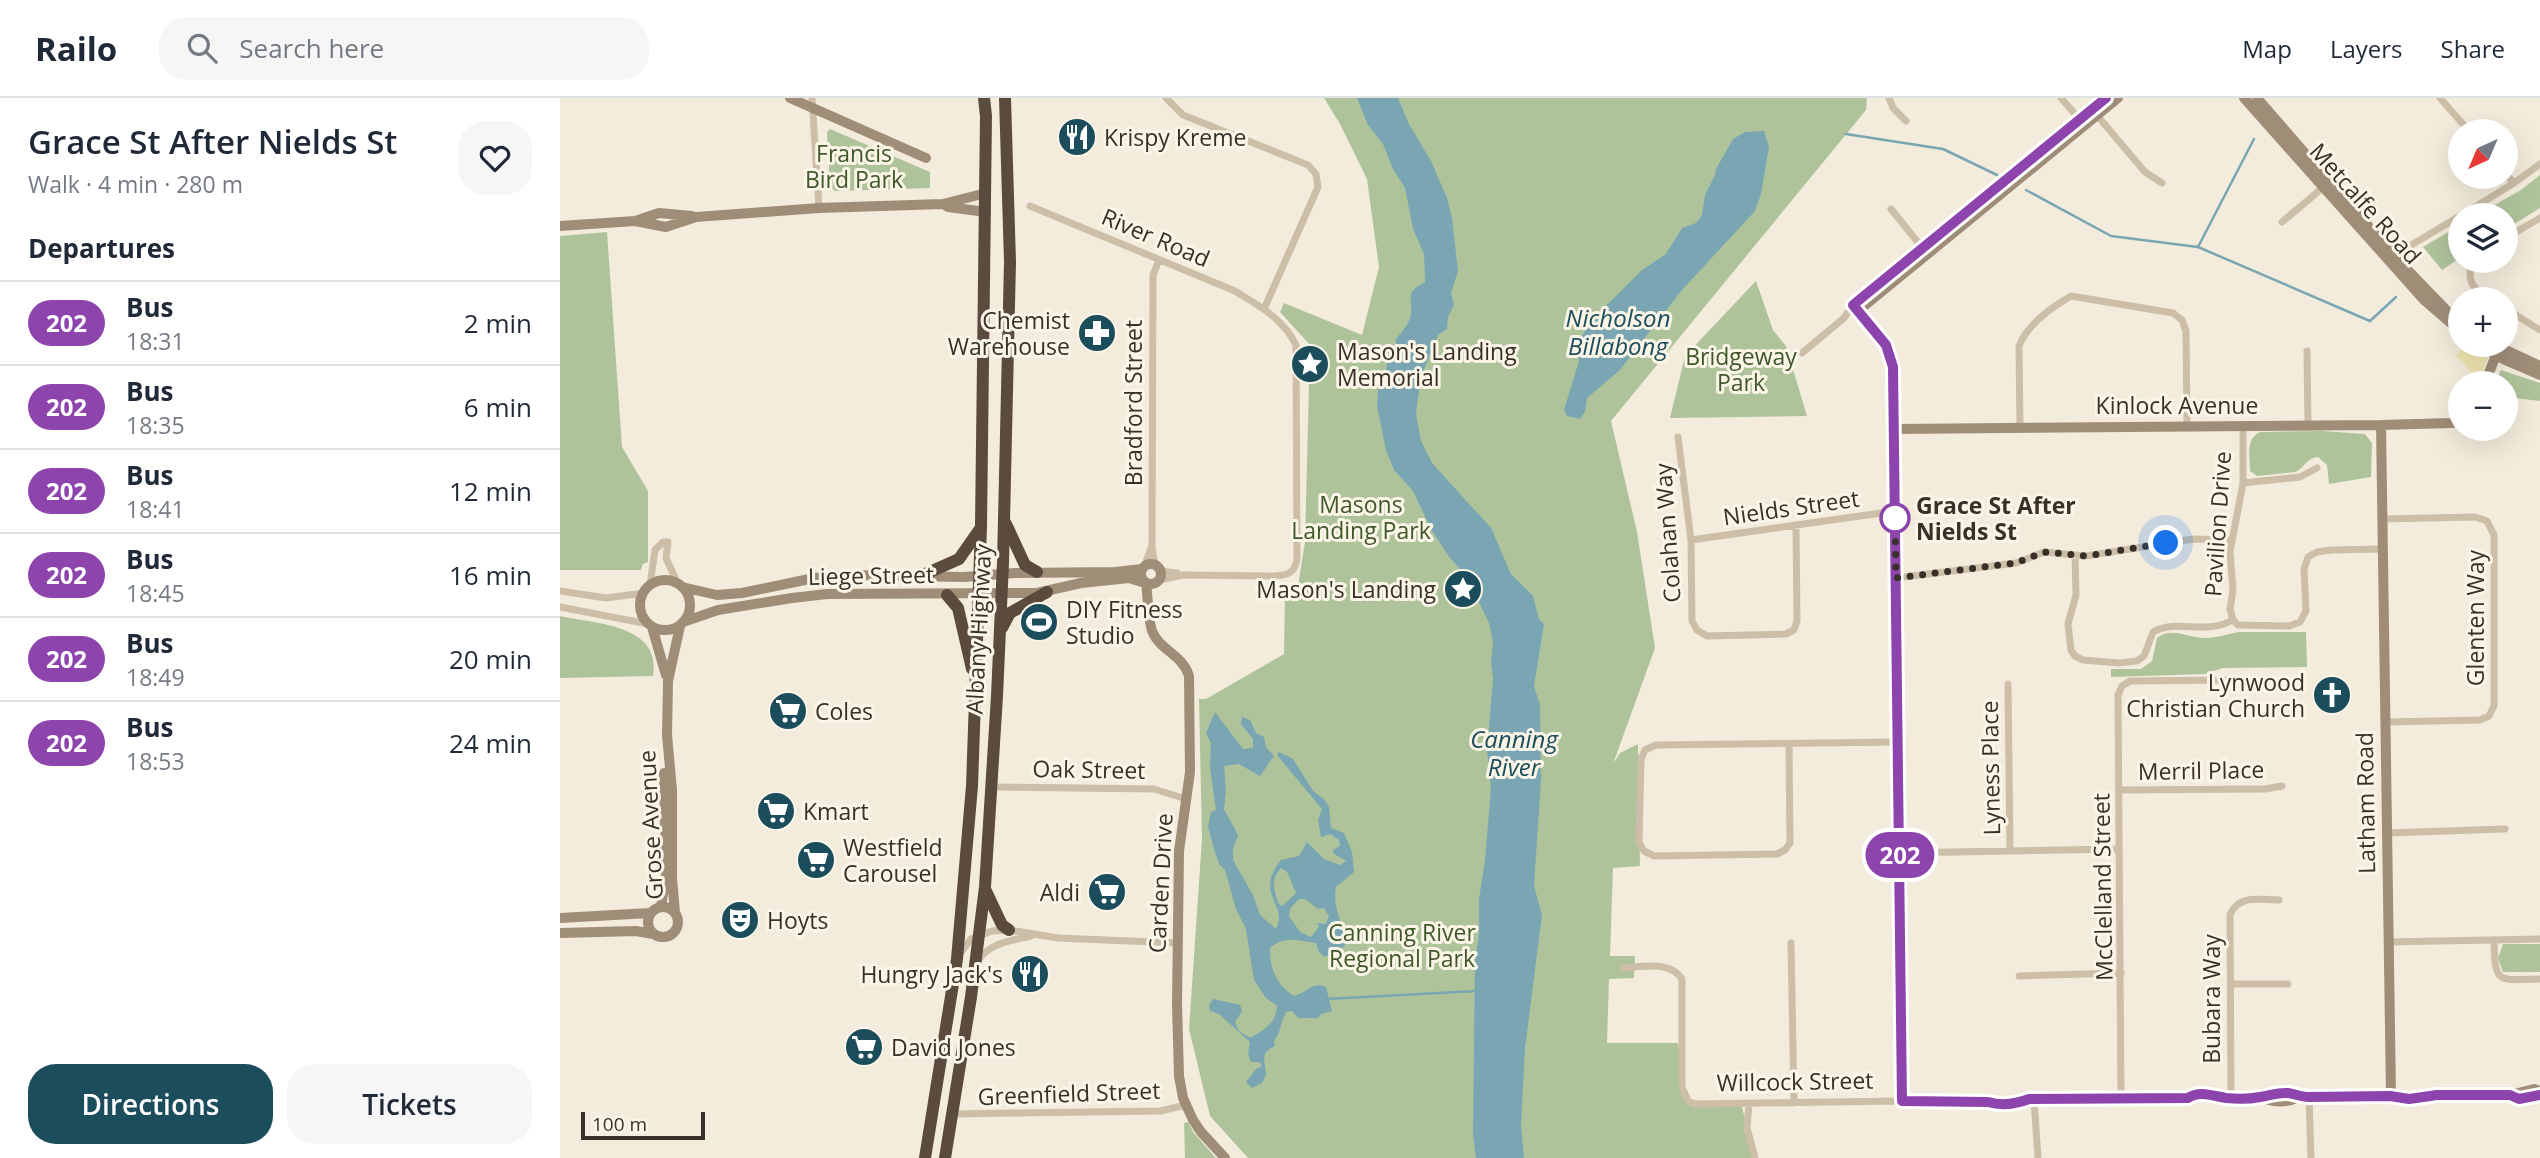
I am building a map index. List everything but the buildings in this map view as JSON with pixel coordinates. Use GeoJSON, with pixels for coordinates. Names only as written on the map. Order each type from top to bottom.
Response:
{"type":"FeatureCollection","features":[{"type":"Feature","properties":{"kind":"highway","name":"Albany Highway"},"geometry":{"type":"LineString","coordinates":[[925,1158],[957,959],[969,841],[981,526],[986,212],[984,98]]}},
{"type":"Feature","properties":{"kind":"highway","name":"Albany Highway"},"geometry":{"type":"LineString","coordinates":[[945,1158],[976,964],[975,936],[985,887],[1000,632],[1010,262],[1005,98]]}},
{"type":"Feature","properties":{"kind":"highway"},"geometry":{"type":"LineString","coordinates":[[1004,520],[1025,565],[1037,572]]}},
{"type":"Feature","properties":{"kind":"highway"},"geometry":{"type":"LineString","coordinates":[[923,575],[959,559],[981,526]]}},
{"type":"Feature","properties":{"kind":"highway"},"geometry":{"type":"LineString","coordinates":[[1000,632],[1010,613],[1047,592]]}},
{"type":"Feature","properties":{"kind":"highway"},"geometry":{"type":"LineString","coordinates":[[947,594],[958,608],[963,624],[976,687]]}},
{"type":"Feature","properties":{"kind":"highway"},"geometry":{"type":"LineString","coordinates":[[985,887],[1002,925],[1009,930]]}},
{"type":"Feature","properties":{"kind":"street"},"geometry":{"type":"LineString","coordinates":[[790,98],[812,103],[926,158]]}},
{"type":"Feature","properties":{"kind":"street"},"geometry":{"type":"LineString","coordinates":[[1166,98],[1184,115],[1308,165],[1316,174],[1318,187],[1264,309]]}},
{"type":"Feature","properties":{"kind":"street"},"geometry":{"type":"LineString","coordinates":[[1889,98],[1893,107],[1906,121]]}},
{"type":"Feature","properties":{"kind":"street"},"geometry":{"type":"LineString","coordinates":[[2061,98],[2082,123]]}},
{"type":"Feature","properties":{"kind":"street"},"geometry":{"type":"LineString","coordinates":[[2095,113],[2106,98]]}},
{"type":"Feature","properties":{"kind":"street"},"geometry":{"type":"LineString","coordinates":[[1802,353],[2082,123],[2119,98]]}},
{"type":"Feature","properties":{"kind":"street","name":"Metcalfe Road"},"geometry":{"type":"LineString","coordinates":[[2244,98],[2393,260],[2424,300],[2448,321]]}},
{"type":"Feature","properties":{"kind":"street","name":"Metcalfe Road"},"geometry":{"type":"LineString","coordinates":[[2257,98],[2326,185]]}},
{"type":"Feature","properties":{"kind":"street"},"geometry":{"type":"LineString","coordinates":[[2440,98],[2458,119]]}},
{"type":"Feature","properties":{"kind":"street"},"geometry":{"type":"LineString","coordinates":[[812,103],[820,208]]}},
{"type":"Feature","properties":{"kind":"street"},"geometry":{"type":"LineString","coordinates":[[2095,113],[2145,172],[2162,183]]}},
{"type":"Feature","properties":{"kind":"street"},"geometry":{"type":"LineString","coordinates":[[2518,181],[2540,164]]}},
{"type":"Feature","properties":{"kind":"street"},"geometry":{"type":"LineString","coordinates":[[2282,222],[2326,185]]}},
{"type":"Feature","properties":{"kind":"street"},"geometry":{"type":"LineString","coordinates":[[2482,203],[2505,189]]}},
{"type":"Feature","properties":{"kind":"street"},"geometry":{"type":"LineString","coordinates":[[560,226],[635,221],[666,227],[696,217],[820,208],[943,204],[986,193]]}},
{"type":"Feature","properties":{"kind":"street"},"geometry":{"type":"LineString","coordinates":[[943,204],[986,212]]}},
{"type":"Feature","properties":{"kind":"street","name":"River Road"},"geometry":{"type":"LineString","coordinates":[[1030,206],[1235,291],[1283,324],[1296,345],[1297,559],[1296,566],[1290,573]]}},
{"type":"Feature","properties":{"kind":"street"},"geometry":{"type":"LineString","coordinates":[[1891,209],[1925,251]]}},
{"type":"Feature","properties":{"kind":"street"},"geometry":{"type":"LineString","coordinates":[[2518,231],[2540,218]]}},
{"type":"Feature","properties":{"kind":"street"},"geometry":{"type":"LineString","coordinates":[[2393,260],[2413,244],[2448,224]]}},
{"type":"Feature","properties":{"kind":"street","name":"Bradford Street"},"geometry":{"type":"LineString","coordinates":[[1153,578],[1153,275],[1159,260]]}},
{"type":"Feature","properties":{"kind":"street","name":"Metcalfe Road"},"geometry":{"type":"LineString","coordinates":[[2393,260],[2448,311]]}},
{"type":"Feature","properties":{"kind":"street"},"geometry":{"type":"LineString","coordinates":[[2020,428],[2019,346],[2023,334],[2057,304],[2071,296],[2173,313],[2182,320],[2186,331],[2187,426]]}},
{"type":"Feature","properties":{"kind":"street"},"geometry":{"type":"LineString","coordinates":[[1854,310],[1883,341],[1893,367],[1902,1101]]}},
{"type":"Feature","properties":{"kind":"street"},"geometry":{"type":"LineString","coordinates":[[2518,316],[2540,330]]}},
{"type":"Feature","properties":{"kind":"street"},"geometry":{"type":"LineString","coordinates":[[2307,351],[2308,425]]}},
{"type":"Feature","properties":{"kind":"street"},"geometry":{"type":"LineString","coordinates":[[2509,357],[2540,375]]}},
{"type":"Feature","properties":{"kind":"street"},"geometry":{"type":"LineString","coordinates":[[2515,357],[2540,366]]}},
{"type":"Feature","properties":{"kind":"street","name":"Kinlock Avenue"},"geometry":{"type":"LineString","coordinates":[[1894,429],[2448,423]]}},
{"type":"Feature","properties":{"kind":"street","name":"Latham Road"},"geometry":{"type":"LineString","coordinates":[[2381,425],[2388,942],[2394,1096]]}},
{"type":"Feature","properties":{"kind":"street","name":"Pavilion Drive"},"geometry":{"type":"LineString","coordinates":[[2243,426],[2243,483],[2231,540],[2230,570],[2233,590],[2230,610],[2238,625],[2289,626],[2300,622],[2306,611],[2304,569],[2308,557],[2317,552],[2384,549]]}},
{"type":"Feature","properties":{"kind":"street","name":"Colahan Way"},"geometry":{"type":"LineString","coordinates":[[1678,437],[1691,540],[1692,621],[1698,631],[1707,636],[1786,634],[1794,629],[1797,621],[1796,525]]}},
{"type":"Feature","properties":{"kind":"street"},"geometry":{"type":"LineString","coordinates":[[2243,483],[2300,477],[2317,468]]}},
{"type":"Feature","properties":{"kind":"street","name":"Nields Street"},"geometry":{"type":"LineString","coordinates":[[1691,540],[1895,511]]}},
{"type":"Feature","properties":{"kind":"street","name":"Glenten Way"},"geometry":{"type":"LineString","coordinates":[[2383,519],[2475,517],[2487,521],[2494,534],[2494,706],[2489,716],[2480,720],[2386,722]]}},
{"type":"Feature","properties":{"kind":"street"},"geometry":{"type":"LineString","coordinates":[[1896,578],[2016,563],[2044,552],[2075,556],[2193,539],[2231,540]]}},
{"type":"Feature","properties":{"kind":"street"},"geometry":{"type":"LineString","coordinates":[[560,607],[666,630],[681,624],[690,605],[688,595],[680,586],[666,558],[668,542],[663,542],[655,550],[647,589],[640,601],[641,611],[650,625]]}},
{"type":"Feature","properties":{"kind":"street","name":"Bradford Street"},"geometry":{"type":"LineString","coordinates":[[1143,568],[1152,547]]}},
{"type":"Feature","properties":{"kind":"street"},"geometry":{"type":"LineString","coordinates":[[2075,556],[2076,595],[2070,613],[2069,634],[2071,650],[2083,660],[2119,663],[2137,661],[2144,656],[2153,632],[2162,627],[2205,629],[2219,627],[2233,620]]}},
{"type":"Feature","properties":{"kind":"street"},"geometry":{"type":"LineString","coordinates":[[1143,568],[1140,573],[1153,578]]}},
{"type":"Feature","properties":{"kind":"street","name":"Liege Street"},"geometry":{"type":"LineString","coordinates":[[680,586],[716,595],[742,593],[814,578],[867,574],[979,576],[1037,572],[1115,572],[1143,568]]}},
{"type":"Feature","properties":{"kind":"street","name":"Liege Street"},"geometry":{"type":"LineString","coordinates":[[681,624],[718,610],[792,598],[852,594],[1047,592],[1081,583],[1129,578],[1183,575],[1276,576],[1290,573]]}},
{"type":"Feature","properties":{"kind":"street","name":"Carden Drive"},"geometry":{"type":"LineString","coordinates":[[1153,578],[1150,610],[1153,635],[1184,663],[1189,676],[1190,772],[1179,851],[1179,1076],[1186,1105],[1201,1132],[1226,1158]]}},
{"type":"Feature","properties":{"kind":"street"},"geometry":{"type":"LineString","coordinates":[[560,591],[606,598],[647,589],[664,580],[680,586]]}},
{"type":"Feature","properties":{"kind":"street","name":"Grose Avenue"},"geometry":{"type":"LineString","coordinates":[[675,913],[667,735],[668,681],[681,624]]}},
{"type":"Feature","properties":{"kind":"street","name":"Grose Avenue"},"geometry":{"type":"LineString","coordinates":[[650,625],[668,681]]}},
{"type":"Feature","properties":{"kind":"street","name":"McClelland Street"},"geometry":{"type":"LineString","coordinates":[[2121,1098],[2118,695],[2122,686],[2130,681],[2228,680]]}},
{"type":"Feature","properties":{"kind":"street","name":"Lyness Place"},"geometry":{"type":"LineString","coordinates":[[2008,684],[2010,851]]}},
{"type":"Feature","properties":{"kind":"street","name":"Grose Avenue"},"geometry":{"type":"LineString","coordinates":[[660,906],[666,876],[664,745],[667,735]]}},
{"type":"Feature","properties":{"kind":"street"},"geometry":{"type":"LineString","coordinates":[[1789,745],[1790,843],[1785,850],[1776,853],[1654,856],[1644,851],[1639,842],[1641,759],[1645,750],[1656,746],[1899,742]]}},
{"type":"Feature","properties":{"kind":"street","name":"Oak Street"},"geometry":{"type":"LineString","coordinates":[[991,786],[1154,789],[1186,799]]}},
{"type":"Feature","properties":{"kind":"street","name":"Merril Place"},"geometry":{"type":"LineString","coordinates":[[2120,790],[2265,789],[2281,786]]}},
{"type":"Feature","properties":{"kind":"street"},"geometry":{"type":"LineString","coordinates":[[2387,833],[2505,830]]}},
{"type":"Feature","properties":{"kind":"street"},"geometry":{"type":"LineString","coordinates":[[1900,853],[2119,849]]}},
{"type":"Feature","properties":{"kind":"street","name":"Bubara Way"},"geometry":{"type":"LineString","coordinates":[[2227,1098],[2231,984],[2230,915],[2232,908],[2242,901],[2279,900]]}},
{"type":"Feature","properties":{"kind":"street"},"geometry":{"type":"LineString","coordinates":[[660,906],[671,909],[678,924],[672,934],[661,937],[653,934],[648,924],[650,914],[660,906]]}},
{"type":"Feature","properties":{"kind":"street","name":"Grose Avenue"},"geometry":{"type":"LineString","coordinates":[[560,918],[650,914]]}},
{"type":"Feature","properties":{"kind":"street"},"geometry":{"type":"LineString","coordinates":[[957,959],[975,936],[988,931],[1009,930],[1035,936],[1178,943]]}},
{"type":"Feature","properties":{"kind":"street","name":"Grose Avenue"},"geometry":{"type":"LineString","coordinates":[[560,933],[653,934]]}},
{"type":"Feature","properties":{"kind":"street"},"geometry":{"type":"LineString","coordinates":[[976,964],[994,945],[1035,936]]}},
{"type":"Feature","properties":{"kind":"street"},"geometry":{"type":"LineString","coordinates":[[2388,942],[2540,939]]}},
{"type":"Feature","properties":{"kind":"street"},"geometry":{"type":"LineString","coordinates":[[2494,940],[2494,970],[2500,977],[2507,980],[2540,979]]}},
{"type":"Feature","properties":{"kind":"street"},"geometry":{"type":"LineString","coordinates":[[1791,943],[1794,1102]]}},
{"type":"Feature","properties":{"kind":"street","name":"Willcock Street"},"geometry":{"type":"LineString","coordinates":[[1623,968],[1666,966],[1676,970],[1682,979],[1682,1087],[1688,1101],[1695,1104],[1902,1101],[1996,1104],[2019,1103],[2032,1099],[2121,1098],[2188,1098],[2194,1102],[2262,1097],[2270,1101],[2291,1101],[2304,1097],[2394,1096],[2409,1099],[2437,1095],[2510,1095],[2519,1099],[2540,1093]]}},
{"type":"Feature","properties":{"kind":"street"},"geometry":{"type":"LineString","coordinates":[[2020,976],[2121,973]]}},
{"type":"Feature","properties":{"kind":"street"},"geometry":{"type":"LineString","coordinates":[[2231,984],[2288,984]]}},
{"type":"Feature","properties":{"kind":"street"},"geometry":{"type":"LineString","coordinates":[[2304,1097],[2311,1158]]}},
{"type":"Feature","properties":{"kind":"street"},"geometry":{"type":"LineString","coordinates":[[2032,1099],[2038,1158]]}},
{"type":"Feature","properties":{"kind":"street"},"geometry":{"type":"LineString","coordinates":[[1749,1103],[1746,1128],[1755,1158]]}},
{"type":"Feature","properties":{"kind":"street","name":"Greenfield Street"},"geometry":{"type":"LineString","coordinates":[[952,1114],[1160,1111],[1186,1105]]}},
{"type":"Feature","properties":{"kind":"green space","name":"Canning River Regional Park"},"geometry":{"type":"Polygon","coordinates":[[[1324,98],[1867,98],[1866,110],[1611,421],[1637,532],[1655,648],[1613,764],[1620,753],[1638,744],[1640,866],[1613,868],[1610,956],[1635,956],[1634,978],[1609,979],[1607,1043],[1678,1043],[1686,1103],[1741,1104],[1756,1158],[1248,1158],[1210,1116],[1189,1029],[1202,839],[1199,699],[1206,699],[1284,654],[1285,591],[1298,586],[1305,542],[1310,345],[1280,312],[1284,303],[1362,335],[1379,267],[1367,179],[1324,98]]]}},
{"type":"Feature","properties":{"kind":"green space","name":"Francis Bird Park"},"geometry":{"type":"Polygon","coordinates":[[[830,129],[930,172],[930,188],[835,191],[830,187],[827,132],[830,129]]]}},
{"type":"Feature","properties":{"kind":"green space"},"geometry":{"type":"Polygon","coordinates":[[[2540,175],[2540,208],[2518,222],[2518,203],[2498,203],[2540,175]]]}},
{"type":"Feature","properties":{"kind":"green space"},"geometry":{"type":"Polygon","coordinates":[[[607,232],[622,447],[648,491],[648,562],[643,564],[641,570],[560,570],[560,236],[607,232]]]}},
{"type":"Feature","properties":{"kind":"green space"},"geometry":{"type":"Polygon","coordinates":[[[2448,232],[2448,266],[2442,270],[2423,247],[2448,232]]]}},
{"type":"Feature","properties":{"kind":"green space","name":"Bridgeway Park"},"geometry":{"type":"Polygon","coordinates":[[[1756,281],[1773,330],[1786,346],[1807,416],[1670,418],[1685,356],[1756,281]]]}},
{"type":"Feature","properties":{"kind":"green space"},"geometry":{"type":"Polygon","coordinates":[[[2518,376],[2540,383],[2540,401],[2518,398],[2518,376]]]}},
{"type":"Feature","properties":{"kind":"green space"},"geometry":{"type":"Polygon","coordinates":[[[2322,431],[2365,434],[2372,443],[2371,477],[2329,484],[2327,465],[2318,457],[2311,459],[2295,472],[2257,476],[2250,471],[2250,443],[2260,432],[2322,431]]]}},
{"type":"Feature","properties":{"kind":"green space"},"geometry":{"type":"Polygon","coordinates":[[[560,616],[607,625],[637,636],[647,646],[653,659],[653,676],[560,678],[560,616]]]}},
{"type":"Feature","properties":{"kind":"green space"},"geometry":{"type":"Polygon","coordinates":[[[2239,632],[2306,632],[2307,667],[2223,668],[2205,674],[2111,677],[2111,669],[2141,669],[2152,661],[2157,638],[2162,635],[2174,633],[2206,638],[2239,632]]]}},
{"type":"Feature","properties":{"kind":"green space"},"geometry":{"type":"Polygon","coordinates":[[[2503,944],[2540,944],[2540,972],[2503,972],[2498,958],[2503,944]]]}},
{"type":"Feature","properties":{"kind":"green space"},"geometry":{"type":"Polygon","coordinates":[[[1188,1122],[1216,1158],[1185,1158],[1184,1123],[1188,1122]]]}},
{"type":"Feature","properties":{"kind":"sand"},"geometry":{"type":"Polygon","coordinates":[[[2458,357],[2487,358],[2482,371],[2470,371],[2458,357]]]}},
{"type":"Feature","properties":{"kind":"water","name":"Canning River"},"geometry":{"type":"Polygon","coordinates":[[[1357,98],[1398,98],[1409,124],[1431,161],[1447,198],[1452,218],[1458,271],[1451,293],[1454,305],[1448,317],[1447,329],[1438,335],[1421,377],[1416,413],[1421,441],[1432,463],[1491,528],[1511,574],[1533,596],[1539,619],[1544,624],[1534,686],[1540,705],[1541,780],[1534,886],[1542,915],[1525,1048],[1521,1126],[1524,1158],[1476,1158],[1473,1134],[1475,962],[1491,788],[1487,750],[1493,642],[1489,623],[1466,576],[1431,529],[1413,491],[1394,470],[1386,450],[1377,406],[1378,390],[1388,359],[1396,349],[1396,339],[1410,318],[1412,292],[1425,282],[1424,254],[1413,229],[1405,188],[1393,169],[1383,144],[1368,125],[1357,98]]]}},
{"type":"Feature","properties":{"kind":"water","name":"Nicholson Billabong"},"geometry":{"type":"Polygon","coordinates":[[[1764,131],[1769,147],[1761,194],[1755,211],[1681,291],[1620,370],[1587,398],[1585,412],[1580,419],[1567,416],[1564,410],[1579,361],[1577,347],[1583,334],[1598,314],[1642,270],[1666,254],[1682,228],[1696,223],[1702,215],[1705,195],[1716,169],[1733,139],[1745,132],[1764,131]]]}},
{"type":"Feature","properties":{"kind":"water"},"geometry":{"type":"Polygon","coordinates":[[[1215,712],[1243,749],[1253,748],[1253,739],[1241,724],[1242,717],[1250,720],[1256,733],[1264,737],[1266,747],[1274,756],[1260,776],[1239,764],[1224,766],[1224,809],[1238,835],[1233,849],[1233,860],[1253,895],[1260,915],[1276,929],[1279,920],[1270,882],[1281,860],[1299,856],[1307,842],[1324,859],[1340,865],[1346,861],[1333,853],[1333,850],[1340,846],[1339,840],[1330,834],[1321,837],[1318,820],[1322,809],[1277,755],[1279,752],[1293,759],[1313,791],[1325,800],[1329,807],[1331,828],[1344,833],[1352,852],[1354,872],[1336,887],[1335,896],[1345,946],[1325,957],[1319,952],[1316,943],[1286,940],[1270,948],[1273,969],[1283,987],[1294,996],[1313,986],[1326,987],[1332,1011],[1321,1014],[1318,1018],[1298,1018],[1292,1011],[1286,1012],[1274,1041],[1275,1046],[1266,1052],[1264,1058],[1266,1075],[1262,1083],[1252,1088],[1246,1082],[1256,1069],[1262,1066],[1259,1062],[1251,1062],[1248,1054],[1250,1042],[1219,1014],[1210,1011],[1209,1005],[1213,999],[1240,1005],[1242,1011],[1235,1022],[1239,1031],[1250,1038],[1272,1022],[1277,1006],[1266,998],[1254,980],[1246,929],[1236,909],[1225,870],[1219,864],[1208,827],[1211,812],[1216,810],[1210,767],[1211,743],[1206,733],[1215,712]],[[1281,868],[1275,876],[1274,885],[1282,906],[1296,893],[1287,872],[1281,868]],[[1299,899],[1290,909],[1289,916],[1300,932],[1311,937],[1319,927],[1317,923],[1326,924],[1329,916],[1324,908],[1318,909],[1305,899],[1299,899]]]}},
{"type":"Feature","properties":{"kind":"waterway"},"geometry":{"type":"LineString","coordinates":[[1846,134],[1943,149],[1997,175]]}},
{"type":"Feature","properties":{"kind":"waterway"},"geometry":{"type":"LineString","coordinates":[[2198,247],[2254,139]]}},
{"type":"Feature","properties":{"kind":"waterway"},"geometry":{"type":"LineString","coordinates":[[2026,190],[2111,236],[2198,247],[2370,321],[2396,297]]}},
{"type":"Feature","properties":{"kind":"waterway"},"geometry":{"type":"LineString","coordinates":[[1326,999],[1477,991]]}},
{"type":"Feature","properties":{"kind":"bus line","name":"202"},"geometry":{"type":"LineString","coordinates":[[2106,98],[1853,305],[1886,345],[1893,367],[1902,1101],[1996,1104],[2019,1103],[2029,1099],[2188,1098],[2193,1095],[2216,1094],[2224,1098],[2291,1093],[2298,1097],[2390,1096],[2409,1099],[2437,1095],[2510,1095],[2519,1099],[2540,1095]]}},
{"type":"Feature","properties":{"kind":"place","name":"Krispy Kreme"},"geometry":{"type":"Point","coordinates":[1077,137]}},
{"type":"Feature","properties":{"kind":"place","name":"Chemist Warehouse"},"geometry":{"type":"Point","coordinates":[1097,333]}},
{"type":"Feature","properties":{"kind":"place","name":"Mason's Landing Memorial"},"geometry":{"type":"Point","coordinates":[1310,364]}},
{"type":"Feature","properties":{"kind":"place","name":"Grace St After Nields St"},"geometry":{"type":"Point","coordinates":[1895,518]}},
{"type":"Feature","properties":{"kind":"place","name":"Mason's Landing"},"geometry":{"type":"Point","coordinates":[1463,589]}},
{"type":"Feature","properties":{"kind":"place","name":"DIY Fitness Studio"},"geometry":{"type":"Point","coordinates":[1039,622]}},
{"type":"Feature","properties":{"kind":"place","name":"Lynwood Christian Church"},"geometry":{"type":"Point","coordinates":[2332,695]}},
{"type":"Feature","properties":{"kind":"place","name":"Coles"},"geometry":{"type":"Point","coordinates":[788,711]}},
{"type":"Feature","properties":{"kind":"place","name":"Kmart"},"geometry":{"type":"Point","coordinates":[776,811]}},
{"type":"Feature","properties":{"kind":"place","name":"Westfield Carousel"},"geometry":{"type":"Point","coordinates":[816,860]}},
{"type":"Feature","properties":{"kind":"place","name":"Aldi"},"geometry":{"type":"Point","coordinates":[1107,892]}},
{"type":"Feature","properties":{"kind":"place","name":"Hoyts"},"geometry":{"type":"Point","coordinates":[740,920]}},
{"type":"Feature","properties":{"kind":"place","name":"Hungry Jack's"},"geometry":{"type":"Point","coordinates":[1030,974]}},
{"type":"Feature","properties":{"kind":"place","name":"David Jones"},"geometry":{"type":"Point","coordinates":[864,1047]}},
{"type":"Feature","properties":{"kind":"route"},"geometry":{"type":"LineString","coordinates":[[1895,518],[1895,511],[1896,578],[2016,563],[2044,552],[2086,556],[2166,543]]}},
{"type":"Feature","properties":{"kind":"park label","name":"Masons Landing Park"},"geometry":{"type":"Point","coordinates":[1361,517]}}]}
